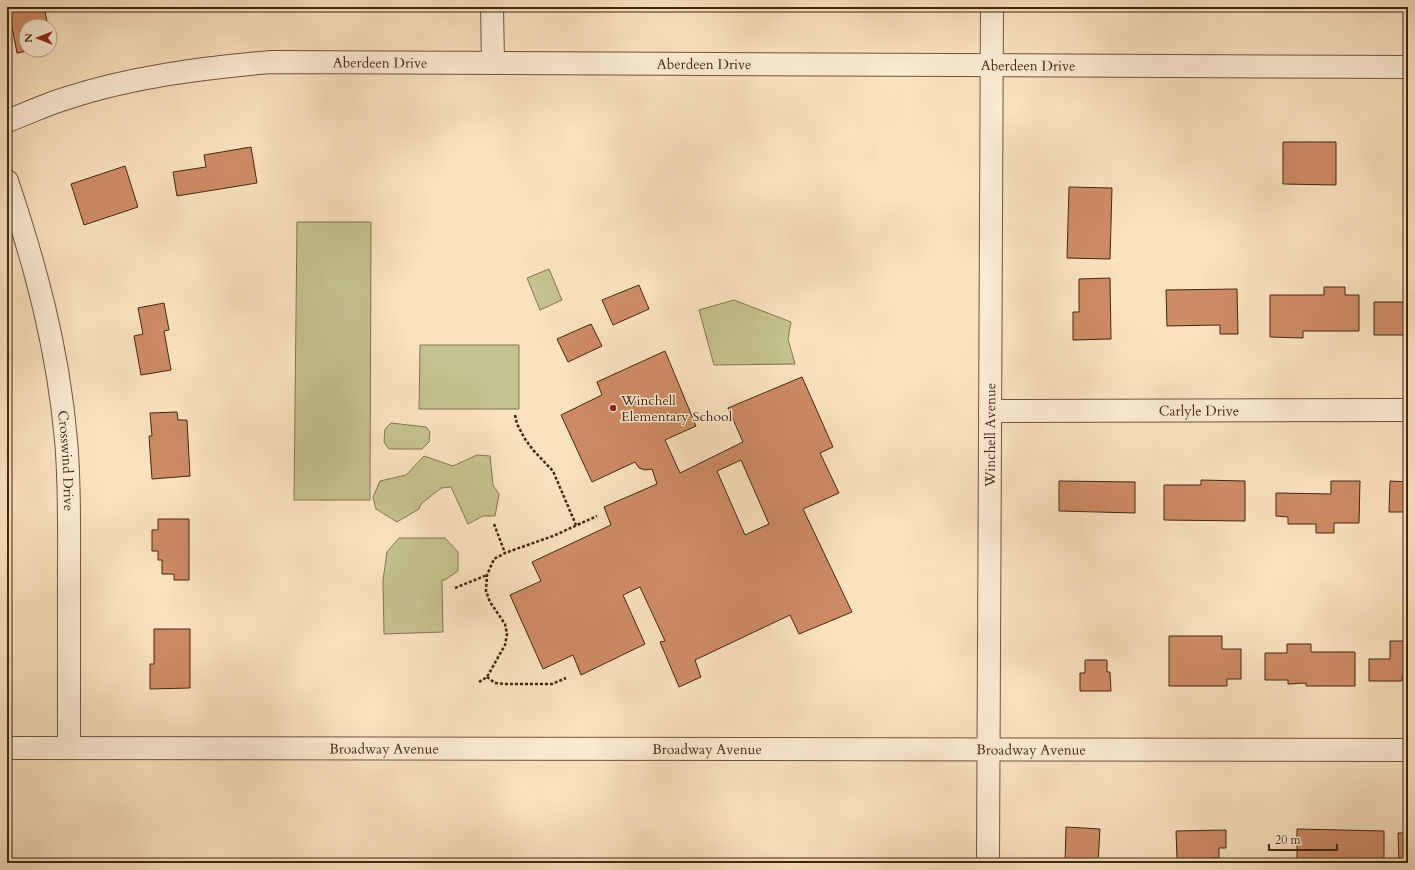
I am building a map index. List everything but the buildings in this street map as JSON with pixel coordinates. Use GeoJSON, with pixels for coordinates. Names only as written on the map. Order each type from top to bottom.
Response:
{"type":"FeatureCollection","features":[{"type":"Feature","properties":{"kind":"street"},"geometry":{"type":"LineString","coordinates":[[492,7],[493,63]]}},
{"type":"Feature","properties":{"kind":"street","name":"Winchell Avenue"},"geometry":{"type":"LineString","coordinates":[[988,863],[992,7]]}},
{"type":"Feature","properties":{"kind":"street","name":"Aberdeen Drive"},"geometry":{"type":"LineString","coordinates":[[7,121],[65,99],[110,87],[157,77],[238,65],[271,62],[1408,68]]}},
{"type":"Feature","properties":{"kind":"street","name":"Crosswind Drive"},"geometry":{"type":"LineString","coordinates":[[7,181],[31,251],[41,291],[56,359],[66,440],[69,519],[69,748]]}},
{"type":"Feature","properties":{"kind":"street","name":"Carlyle Drive"},"geometry":{"type":"LineString","coordinates":[[990,411],[1408,410]]}},
{"type":"Feature","properties":{"kind":"street","name":"Broadway Avenue"},"geometry":{"type":"LineString","coordinates":[[7,748],[1408,750]]}},
{"type":"Feature","properties":{"kind":"path"},"geometry":{"type":"LineString","coordinates":[[515,415],[517,424],[525,439],[533,450],[553,470],[576,525]]}},
{"type":"Feature","properties":{"kind":"path"},"geometry":{"type":"LineString","coordinates":[[479,682],[487,677],[505,645],[507,634],[505,624],[490,602],[486,591],[487,575],[494,559],[505,553],[553,536],[597,516]]}},
{"type":"Feature","properties":{"kind":"path"},"geometry":{"type":"LineString","coordinates":[[494,524],[505,553]]}},
{"type":"Feature","properties":{"kind":"path"},"geometry":{"type":"LineString","coordinates":[[455,588],[487,575]]}},
{"type":"Feature","properties":{"kind":"path"},"geometry":{"type":"LineString","coordinates":[[487,677],[495,683],[506,684],[552,684],[566,678]]}},
{"type":"Feature","properties":{"kind":"shaded area"},"geometry":{"type":"Polygon","coordinates":[[[297,222],[371,222],[370,500],[294,500],[297,222]]]}},
{"type":"Feature","properties":{"kind":"shaded area"},"geometry":{"type":"Polygon","coordinates":[[[549,269],[562,300],[540,310],[527,278],[549,269]]]}},
{"type":"Feature","properties":{"kind":"shaded area"},"geometry":{"type":"Polygon","coordinates":[[[734,300],[791,322],[788,339],[795,364],[714,365],[699,310],[734,300]]]}},
{"type":"Feature","properties":{"kind":"shaded area"},"geometry":{"type":"Polygon","coordinates":[[[420,345],[519,345],[519,409],[419,409],[420,345]]]}},
{"type":"Feature","properties":{"kind":"shaded area"},"geometry":{"type":"Polygon","coordinates":[[[391,423],[426,427],[430,432],[429,442],[422,449],[389,449],[384,442],[385,429],[391,423]]]}},
{"type":"Feature","properties":{"kind":"shaded area"},"geometry":{"type":"Polygon","coordinates":[[[477,455],[490,456],[493,485],[499,494],[495,516],[483,516],[468,524],[451,487],[441,488],[421,504],[419,509],[397,522],[376,509],[373,497],[380,481],[406,475],[424,456],[453,466],[477,455]]]}},
{"type":"Feature","properties":{"kind":"shaded area"},"geometry":{"type":"Polygon","coordinates":[[[399,538],[445,538],[458,552],[458,571],[445,580],[442,580],[443,632],[384,634],[383,580],[387,552],[399,538]]]}},
{"type":"Feature","properties":{"kind":"place","name":"Winchell Elementary School"},"geometry":{"type":"Point","coordinates":[613,408]}}]}
